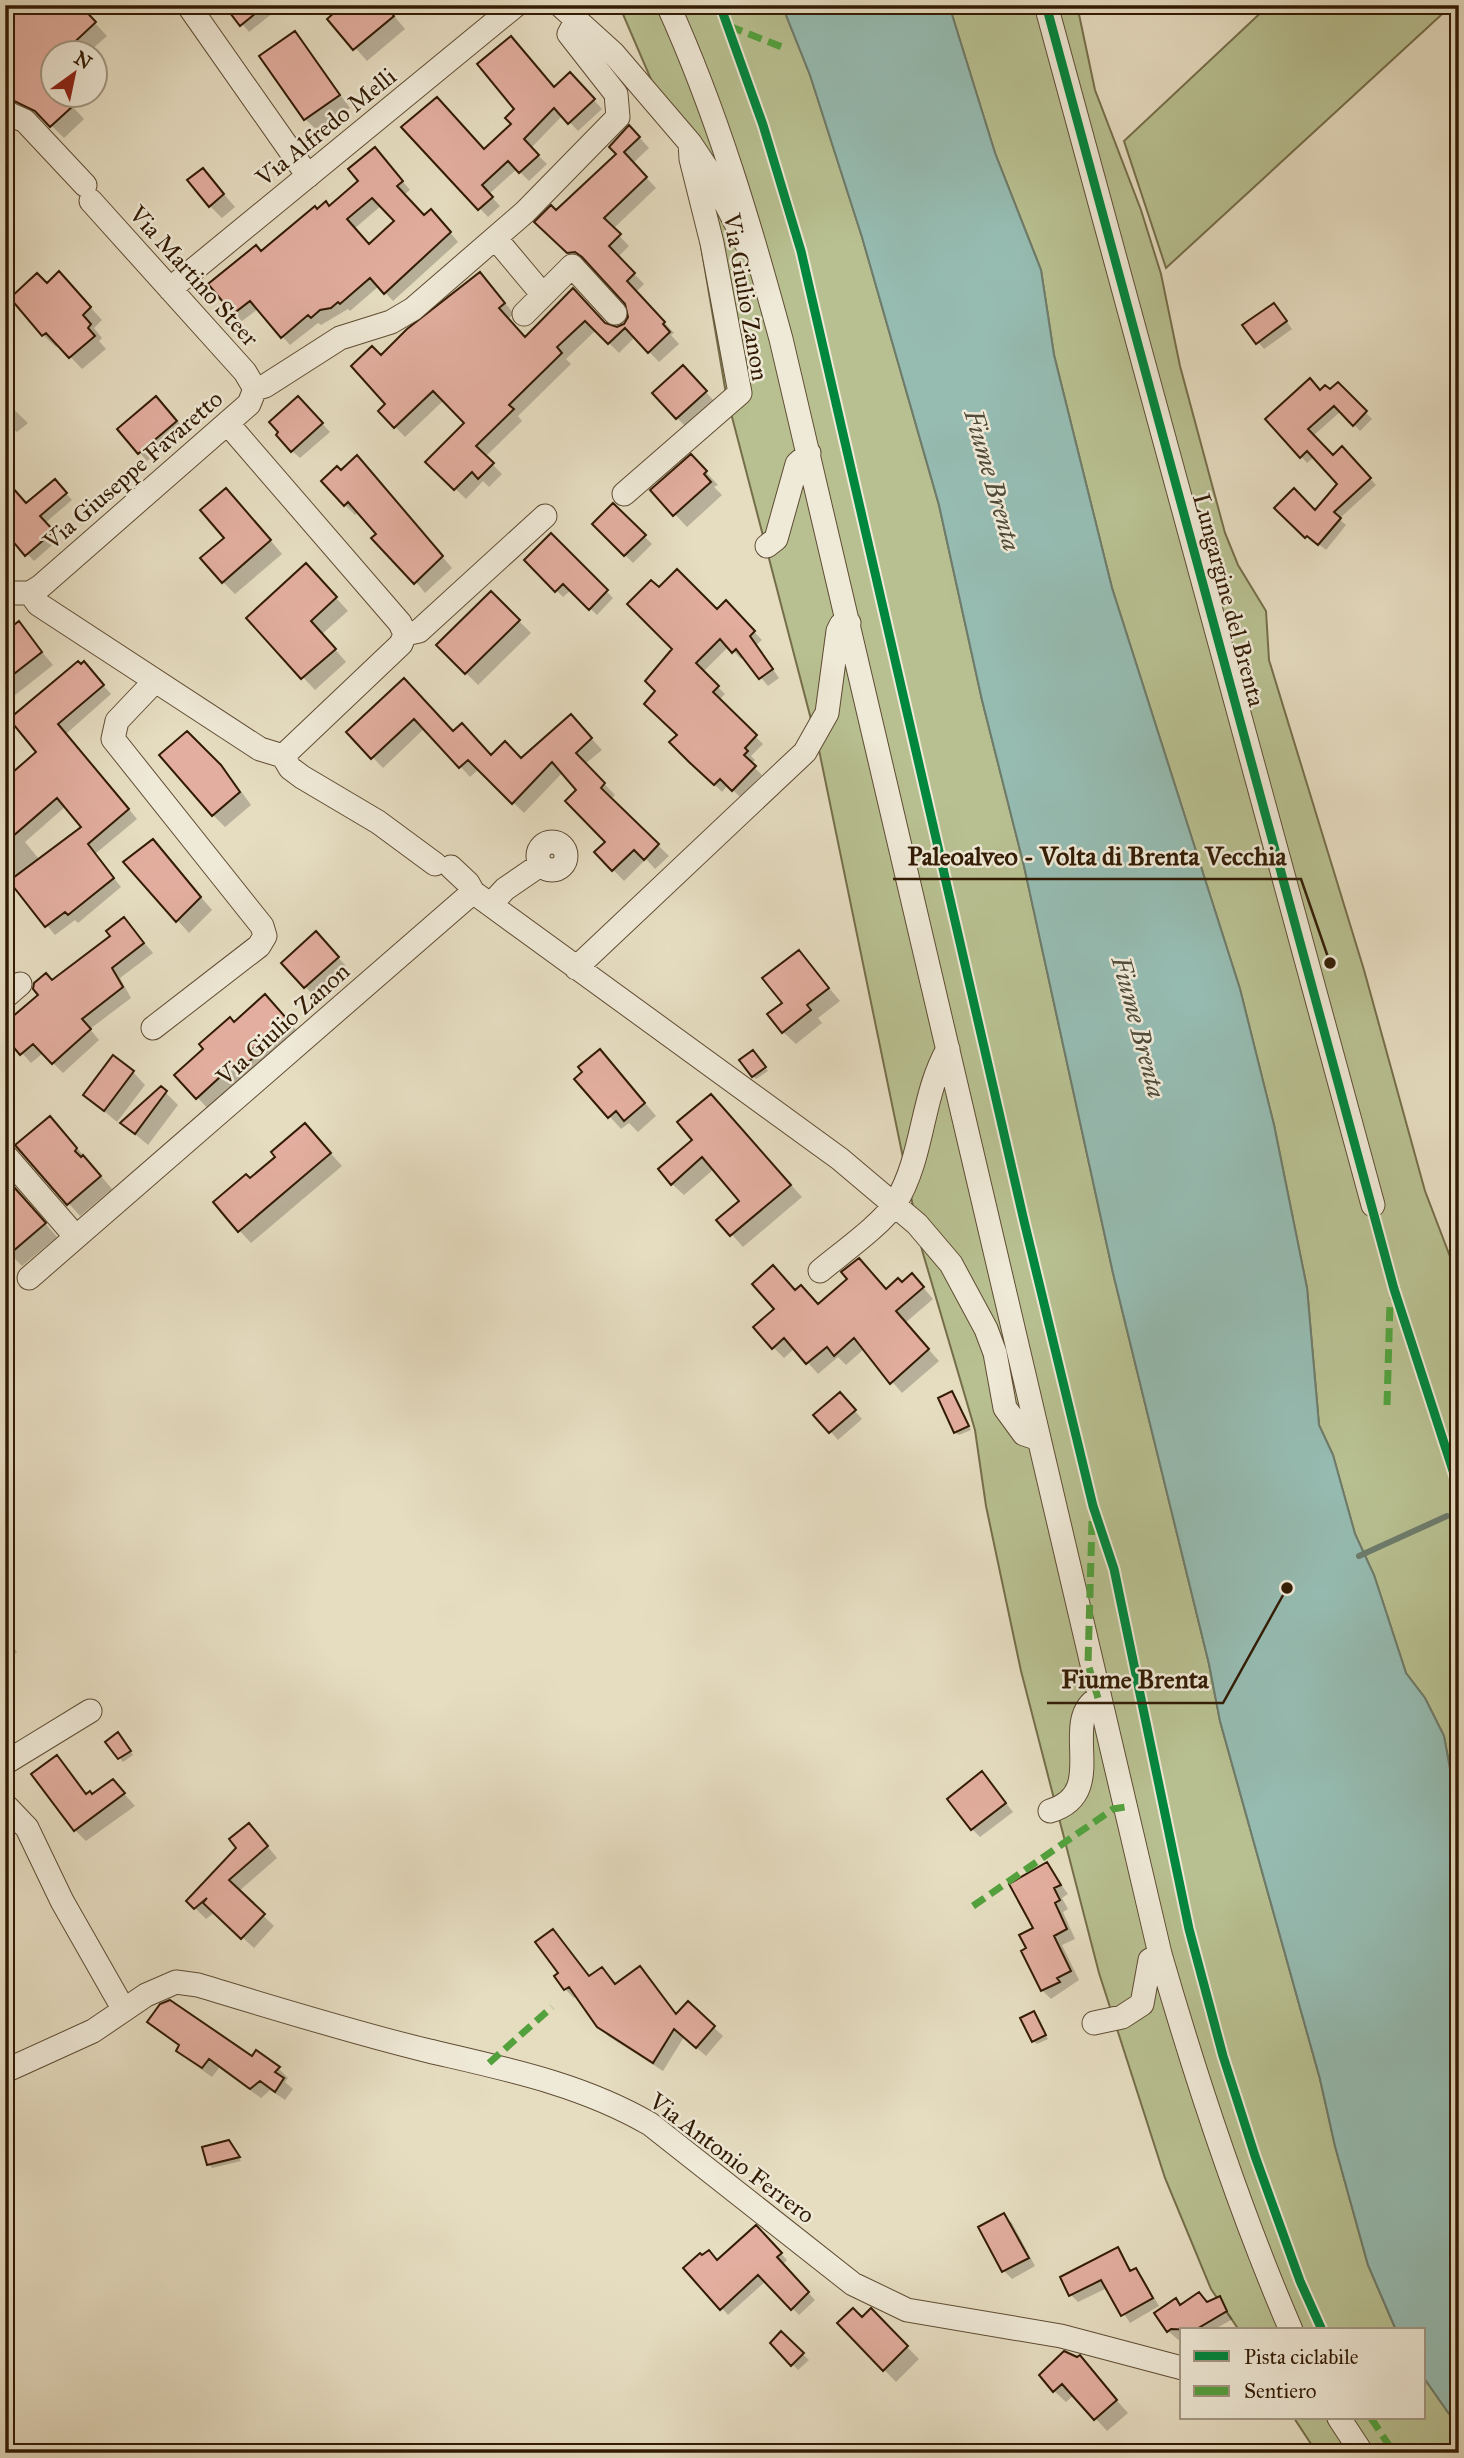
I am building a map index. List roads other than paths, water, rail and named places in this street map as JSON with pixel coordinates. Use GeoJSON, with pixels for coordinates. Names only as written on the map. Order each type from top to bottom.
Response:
{"type":"FeatureCollection","features":[{"type":"Feature","properties":{"kind":"street"},"geometry":{"type":"LineString","coordinates":[[188,5],[308,176]]}},
{"type":"Feature","properties":{"kind":"street","name":"Via Alfredo Melli"},"geometry":{"type":"LineString","coordinates":[[170,289],[516,5]]}},
{"type":"Feature","properties":{"kind":"street","name":"Via Giulio Zanon"},"geometry":{"type":"LineString","coordinates":[[668,5],[708,101],[755,246],[809,453],[1160,1954],[1200,2092],[1256,2251],[1290,2328]]}},
{"type":"Feature","properties":{"kind":"street","name":"Lungargine del Brenta"},"geometry":{"type":"LineString","coordinates":[[1046,5],[1373,1205]]}},
{"type":"Feature","properties":{"kind":"street","name":"Via Giulio Zanon"},"geometry":{"type":"LineString","coordinates":[[568,13],[638,79],[690,143],[710,173],[743,239],[755,246]]}},
{"type":"Feature","properties":{"kind":"street","name":"Via Giuseppe Favaretto"},"geometry":{"type":"LineString","coordinates":[[30,593],[228,424],[249,404],[255,389],[265,386],[340,338],[391,322],[413,309],[496,239],[575,164],[618,117],[616,94],[569,34],[568,13]]}},
{"type":"Feature","properties":{"kind":"street","name":"Via Martino Steer"},"geometry":{"type":"LineString","coordinates":[[5,112],[25,121],[245,372],[255,389]]}},
{"type":"Feature","properties":{"kind":"street","name":"Via Giulio Zanon"},"geometry":{"type":"LineString","coordinates":[[624,494],[740,393],[712,243],[691,159],[690,143]]}},
{"type":"Feature","properties":{"kind":"street"},"geometry":{"type":"LineString","coordinates":[[496,239],[543,295]]}},
{"type":"Feature","properties":{"kind":"street"},"geometry":{"type":"LineString","coordinates":[[524,314],[572,267],[615,313]]}},
{"type":"Feature","properties":{"kind":"street"},"geometry":{"type":"LineString","coordinates":[[228,424],[400,623],[405,634],[401,645],[283,756]]}},
{"type":"Feature","properties":{"kind":"street"},"geometry":{"type":"LineString","coordinates":[[767,546],[776,539],[797,464],[809,453]]}},
{"type":"Feature","properties":{"kind":"street"},"geometry":{"type":"LineString","coordinates":[[405,634],[419,631],[545,516]]}},
{"type":"Feature","properties":{"kind":"street"},"geometry":{"type":"LineString","coordinates":[[5,593],[30,593],[38,604],[260,749],[283,756],[290,768],[378,822],[468,883],[482,898],[840,1159],[896,1204],[940,1248],[951,1264],[986,1329],[995,1353],[1005,1408],[1024,1434],[1039,1439]]}},
{"type":"Feature","properties":{"kind":"street"},"geometry":{"type":"LineString","coordinates":[[576,968],[810,746],[827,713],[838,631],[841,625],[849,623]]}},
{"type":"Feature","properties":{"kind":"street"},"geometry":{"type":"LineString","coordinates":[[153,1028],[259,946],[265,936],[262,926],[113,739],[117,721],[155,681]]}},
{"type":"Feature","properties":{"kind":"street","name":"Via Giulio Zanon"},"geometry":{"type":"LineString","coordinates":[[29,1278],[482,898],[505,889],[540,865]]}},
{"type":"Feature","properties":{"kind":"street"},"geometry":{"type":"LineString","coordinates":[[820,1271],[896,1204],[920,1134],[937,1068],[948,1049]]}},
{"type":"Feature","properties":{"kind":"street"},"geometry":{"type":"LineString","coordinates":[[5,1155],[76,1237]]}},
{"type":"Feature","properties":{"kind":"street"},"geometry":{"type":"LineString","coordinates":[[1050,1811],[1067,1806],[1073,1799],[1082,1772],[1082,1716],[1090,1703],[1098,1698]]}},
{"type":"Feature","properties":{"kind":"street"},"geometry":{"type":"LineString","coordinates":[[5,1763],[90,1711]]}},
{"type":"Feature","properties":{"kind":"street"},"geometry":{"type":"LineString","coordinates":[[5,1805],[27,1828],[62,1901],[124,2010]]}},
{"type":"Feature","properties":{"kind":"street"},"geometry":{"type":"LineString","coordinates":[[1094,2023],[1122,2017],[1142,2004],[1150,1960],[1160,1954]]}},
{"type":"Feature","properties":{"kind":"street","name":"Via Antonio Ferrero"},"geometry":{"type":"LineString","coordinates":[[5,2071],[93,2031],[146,1996],[176,1982],[198,1985],[429,2051],[489,2063],[614,2103],[650,2124],[833,2269],[881,2298],[907,2310],[1061,2336],[1180,2367]]}},
{"type":"Feature","properties":{"kind":"street"},"geometry":{"type":"LineString","coordinates":[[1324,2420],[1338,2430],[1341,2422]]}},
{"type":"Feature","properties":{"kind":"street"},"geometry":{"type":"LineString","coordinates":[[1341,2422],[1362,2453]]}},
{"type":"Feature","properties":{"kind":"water"},"geometry":{"type":"Polygon","coordinates":[[[782,5],[949,5],[995,153],[1041,270],[1054,355],[1112,588],[1240,989],[1274,1125],[1307,1288],[1319,1425],[1333,1455],[1355,1534],[1374,1575],[1406,1673],[1425,1698],[1444,1736],[1459,1818],[1459,2428],[1426,2381],[1426,2328],[1395,2328],[1368,2265],[1335,2146],[1320,2079],[1220,1721],[1209,1664],[1113,1273],[1024,866],[982,700],[939,505],[862,237],[810,75],[782,5]]]}},
{"type":"Feature","properties":{"kind":"waterway"},"geometry":{"type":"LineString","coordinates":[[1359,1556],[1447,1516]]}},
{"type":"Feature","properties":{"kind":"place","name":"Paleoalveo - Volta di Brenta Vecchia"},"geometry":{"type":"Point","coordinates":[1330,963]}},
{"type":"Feature","properties":{"kind":"place","name":"Fiume Brenta"},"geometry":{"type":"Point","coordinates":[1287,1588]}}]}
